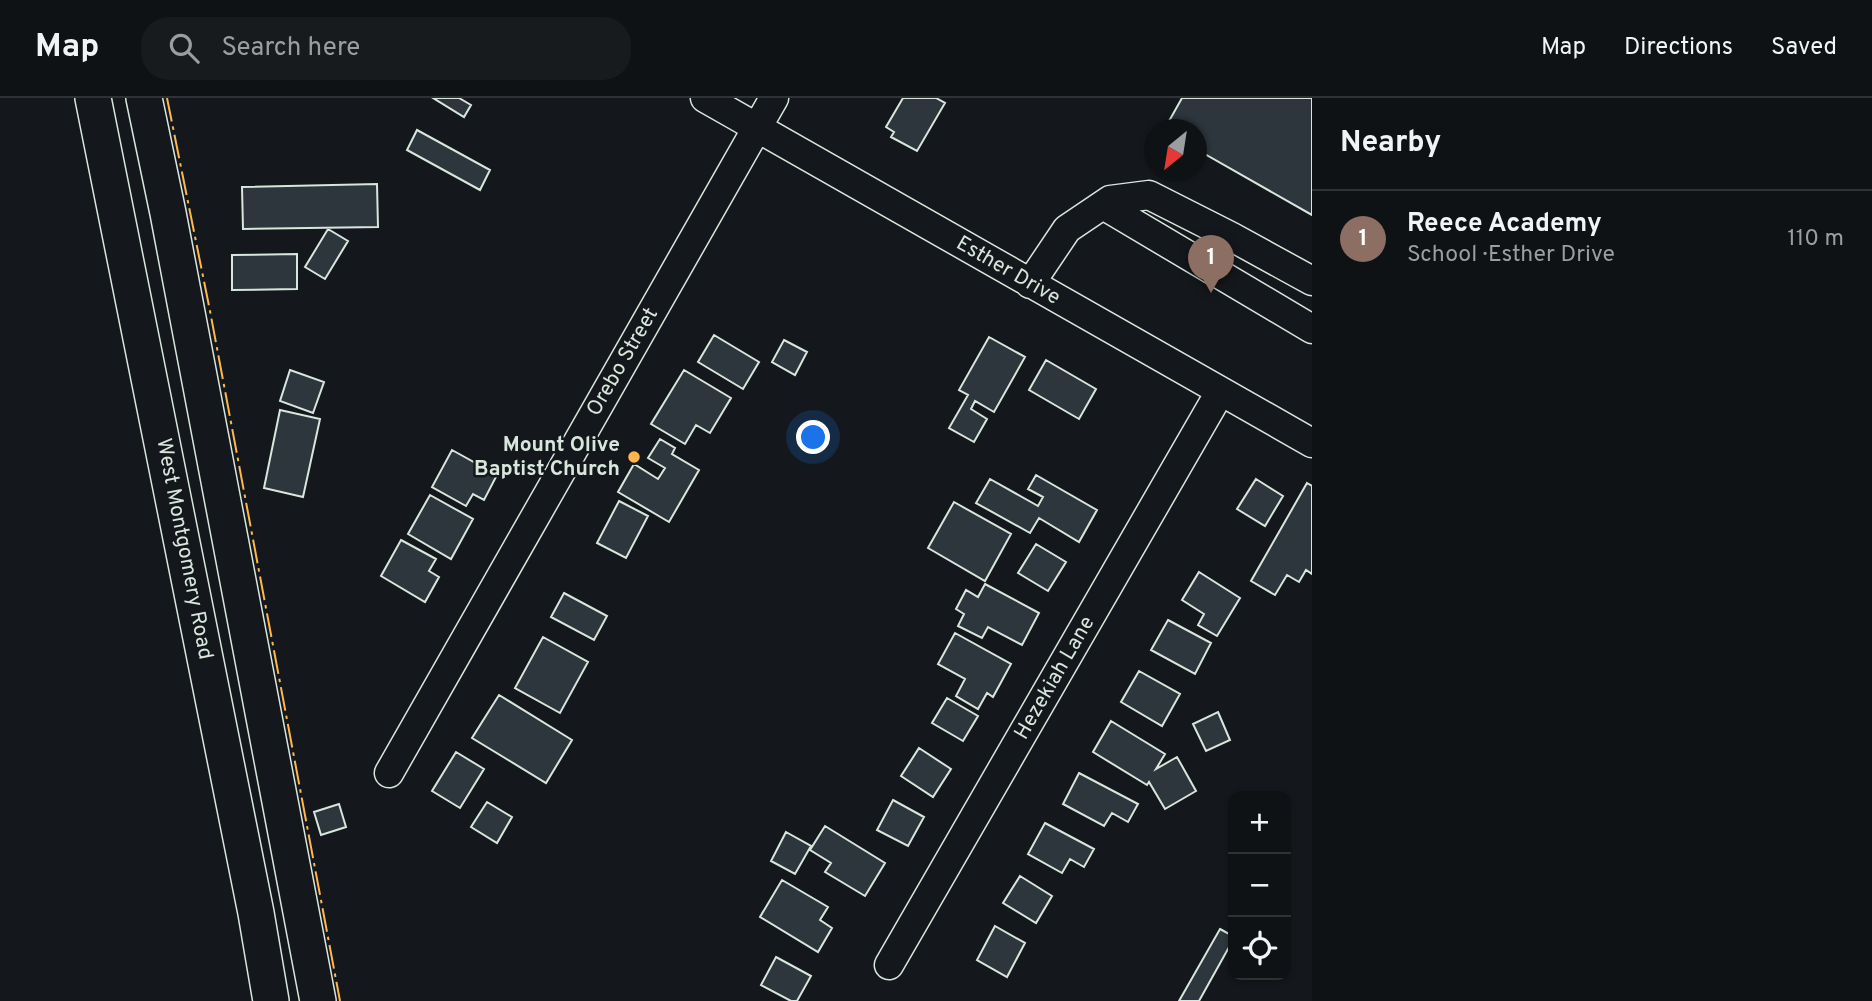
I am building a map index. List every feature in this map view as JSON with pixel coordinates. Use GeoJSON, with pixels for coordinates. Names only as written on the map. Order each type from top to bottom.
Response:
{"type":"FeatureCollection","features":[{"type":"Feature","properties":{"kind":"main road","name":"West Montgomery Road"},"geometry":{"type":"LineString","coordinates":[[93,98],[205,654],[271,1001]]}},
{"type":"Feature","properties":{"kind":"main road"},"geometry":{"type":"LineString","coordinates":[[144,98],[318,1001]]}},
{"type":"Feature","properties":{"kind":"main road"},"geometry":{"type":"LineString","coordinates":[[118,224],[168,213]]}},
{"type":"Feature","properties":{"kind":"main road"},"geometry":{"type":"LineString","coordinates":[[205,654],[250,647]]}},
{"type":"Feature","properties":{"kind":"main road"},"geometry":{"type":"LineString","coordinates":[[256,913],[298,900]]}},
{"type":"Feature","properties":{"kind":"street","name":"Esther Drive"},"geometry":{"type":"LineString","coordinates":[[705,98],[1312,443]]}},
{"type":"Feature","properties":{"kind":"street","name":"Orebo Street"},"geometry":{"type":"LineString","coordinates":[[389,772],[774,98]]}},
{"type":"Feature","properties":{"kind":"street"},"geometry":{"type":"LineString","coordinates":[[1030,284],[1067,229],[1110,200],[1149,195],[1312,281]]}},
{"type":"Feature","properties":{"kind":"street"},"geometry":{"type":"LineString","coordinates":[[1103,205],[1312,329]]}},
{"type":"Feature","properties":{"kind":"street","name":"Hezekiah Lane"},"geometry":{"type":"LineString","coordinates":[[889,965],[1220,392]]}},
{"type":"Feature","properties":{"kind":"building"},"geometry":{"type":"Polygon","coordinates":[[[433,98],[459,98],[471,105],[464,117],[433,98]]]}},
{"type":"Feature","properties":{"kind":"building"},"geometry":{"type":"Polygon","coordinates":[[[903,98],[936,98],[945,103],[917,151],[891,137],[894,132],[886,127],[903,98]]]}},
{"type":"Feature","properties":{"kind":"building"},"geometry":{"type":"Polygon","coordinates":[[[1182,98],[1312,98],[1312,215],[1207,155],[1207,119],[1170,119],[1182,98]]]}},
{"type":"Feature","properties":{"kind":"building"},"geometry":{"type":"Polygon","coordinates":[[[417,130],[490,170],[480,190],[407,150],[417,130]]]}},
{"type":"Feature","properties":{"kind":"building"},"geometry":{"type":"Polygon","coordinates":[[[377,184],[378,227],[243,229],[242,187],[377,184]]]}},
{"type":"Feature","properties":{"kind":"building"},"geometry":{"type":"Polygon","coordinates":[[[328,229],[348,241],[325,279],[305,267],[328,229]]]}},
{"type":"Feature","properties":{"kind":"building"},"geometry":{"type":"Polygon","coordinates":[[[297,254],[297,289],[232,290],[232,255],[297,254]]]}},
{"type":"Feature","properties":{"kind":"building"},"geometry":{"type":"Polygon","coordinates":[[[714,335],[759,362],[743,389],[698,362],[714,335]]]}},
{"type":"Feature","properties":{"kind":"building"},"geometry":{"type":"Polygon","coordinates":[[[989,337],[1025,357],[994,412],[975,401],[971,409],[987,419],[974,442],[949,428],[968,395],[959,390],[989,337]]]}},
{"type":"Feature","properties":{"kind":"building"},"geometry":{"type":"Polygon","coordinates":[[[784,340],[807,352],[795,375],[772,362],[784,340]]]}},
{"type":"Feature","properties":{"kind":"building"},"geometry":{"type":"Polygon","coordinates":[[[1046,360],[1096,389],[1079,419],[1029,390],[1046,360]]]}},
{"type":"Feature","properties":{"kind":"building"},"geometry":{"type":"Polygon","coordinates":[[[290,370],[324,382],[313,413],[280,401],[290,370]]]}},
{"type":"Feature","properties":{"kind":"building"},"geometry":{"type":"Polygon","coordinates":[[[684,370],[731,398],[710,433],[696,425],[685,444],[651,424],[684,370]]]}},
{"type":"Feature","properties":{"kind":"building"},"geometry":{"type":"Polygon","coordinates":[[[280,410],[320,419],[303,497],[264,488],[280,410]]]}},
{"type":"Feature","properties":{"kind":"building"},"geometry":{"type":"Polygon","coordinates":[[[660,439],[675,448],[672,454],[699,470],[669,522],[618,492],[634,464],[658,479],[665,468],[648,458],[660,439]]]}},
{"type":"Feature","properties":{"kind":"building"},"geometry":{"type":"Polygon","coordinates":[[[452,450],[497,475],[484,500],[473,494],[466,506],[432,487],[452,450]]]}},
{"type":"Feature","properties":{"kind":"building"},"geometry":{"type":"Polygon","coordinates":[[[1036,475],[1097,510],[1079,542],[1039,518],[1030,533],[976,503],[990,479],[1038,506],[1043,497],[1028,489],[1036,475]]]}},
{"type":"Feature","properties":{"kind":"building"},"geometry":{"type":"Polygon","coordinates":[[[1256,479],[1283,496],[1265,526],[1237,509],[1256,479]]]}},
{"type":"Feature","properties":{"kind":"building"},"geometry":{"type":"Polygon","coordinates":[[[1307,483],[1312,486],[1312,574],[1306,570],[1299,582],[1287,575],[1275,595],[1251,581],[1307,483]]]}},
{"type":"Feature","properties":{"kind":"building"},"geometry":{"type":"Polygon","coordinates":[[[430,495],[473,519],[451,559],[408,534],[430,495]]]}},
{"type":"Feature","properties":{"kind":"building"},"geometry":{"type":"Polygon","coordinates":[[[619,501],[648,516],[626,558],[597,543],[619,501]]]}},
{"type":"Feature","properties":{"kind":"building"},"geometry":{"type":"Polygon","coordinates":[[[954,502],[1011,534],[985,581],[928,548],[954,502]]]}},
{"type":"Feature","properties":{"kind":"building"},"geometry":{"type":"Polygon","coordinates":[[[401,540],[436,559],[429,571],[439,577],[425,602],[381,576],[401,540]]]}},
{"type":"Feature","properties":{"kind":"building"},"geometry":{"type":"Polygon","coordinates":[[[1036,544],[1066,562],[1048,591],[1018,573],[1036,544]]]}},
{"type":"Feature","properties":{"kind":"building"},"geometry":{"type":"Polygon","coordinates":[[[1199,572],[1240,598],[1217,636],[1198,625],[1204,614],[1182,600],[1199,572]]]}},
{"type":"Feature","properties":{"kind":"building"},"geometry":{"type":"Polygon","coordinates":[[[985,584],[1039,613],[1022,645],[988,627],[982,638],[958,626],[964,614],[956,609],[966,590],[978,597],[985,584]]]}},
{"type":"Feature","properties":{"kind":"building"},"geometry":{"type":"Polygon","coordinates":[[[564,593],[607,616],[594,640],[551,617],[564,593]]]}},
{"type":"Feature","properties":{"kind":"building"},"geometry":{"type":"Polygon","coordinates":[[[1168,620],[1211,643],[1195,674],[1151,650],[1168,620]]]}},
{"type":"Feature","properties":{"kind":"building"},"geometry":{"type":"Polygon","coordinates":[[[955,633],[1011,664],[993,697],[987,693],[978,709],[956,696],[965,679],[938,664],[955,633]]]}},
{"type":"Feature","properties":{"kind":"building"},"geometry":{"type":"Polygon","coordinates":[[[543,637],[588,662],[560,713],[515,688],[543,637]]]}},
{"type":"Feature","properties":{"kind":"building"},"geometry":{"type":"Polygon","coordinates":[[[1139,671],[1180,694],[1162,726],[1121,702],[1139,671]]]}},
{"type":"Feature","properties":{"kind":"building"},"geometry":{"type":"Polygon","coordinates":[[[499,695],[572,740],[546,783],[472,738],[499,695]]]}},
{"type":"Feature","properties":{"kind":"building"},"geometry":{"type":"Polygon","coordinates":[[[947,698],[978,716],[963,741],[932,723],[947,698]]]}},
{"type":"Feature","properties":{"kind":"building"},"geometry":{"type":"Polygon","coordinates":[[[1218,712],[1230,740],[1206,751],[1193,724],[1218,712]]]}},
{"type":"Feature","properties":{"kind":"building"},"geometry":{"type":"Polygon","coordinates":[[[1111,721],[1165,754],[1156,769],[1177,757],[1196,791],[1165,809],[1149,782],[1147,785],[1093,752],[1111,721]]]}},
{"type":"Feature","properties":{"kind":"building"},"geometry":{"type":"Polygon","coordinates":[[[919,748],[951,769],[933,797],[901,776],[919,748]]]}},
{"type":"Feature","properties":{"kind":"building"},"geometry":{"type":"Polygon","coordinates":[[[456,752],[484,769],[460,808],[432,791],[456,752]]]}},
{"type":"Feature","properties":{"kind":"building"},"geometry":{"type":"Polygon","coordinates":[[[1079,773],[1138,804],[1128,822],[1112,813],[1104,826],[1063,804],[1079,773]]]}},
{"type":"Feature","properties":{"kind":"building"},"geometry":{"type":"Polygon","coordinates":[[[893,800],[924,817],[908,846],[877,830],[893,800]]]}},
{"type":"Feature","properties":{"kind":"building"},"geometry":{"type":"Polygon","coordinates":[[[487,802],[512,817],[497,843],[471,827],[487,802]]]}},
{"type":"Feature","properties":{"kind":"building"},"geometry":{"type":"Polygon","coordinates":[[[339,804],[346,827],[321,835],[314,812],[339,804]]]}},
{"type":"Feature","properties":{"kind":"building"},"geometry":{"type":"Polygon","coordinates":[[[1045,823],[1094,849],[1084,867],[1070,859],[1062,873],[1028,854],[1045,823]]]}},
{"type":"Feature","properties":{"kind":"building"},"geometry":{"type":"Polygon","coordinates":[[[825,826],[885,863],[865,896],[825,872],[831,863],[810,850],[825,826]]]}},
{"type":"Feature","properties":{"kind":"building"},"geometry":{"type":"Polygon","coordinates":[[[786,832],[811,846],[795,874],[771,861],[786,832]]]}},
{"type":"Feature","properties":{"kind":"building"},"geometry":{"type":"Polygon","coordinates":[[[1020,876],[1052,896],[1036,923],[1003,903],[1020,876]]]}},
{"type":"Feature","properties":{"kind":"building"},"geometry":{"type":"Polygon","coordinates":[[[782,880],[828,907],[820,920],[832,928],[818,952],[760,917],[782,880]]]}},
{"type":"Feature","properties":{"kind":"building"},"geometry":{"type":"Polygon","coordinates":[[[995,926],[1025,943],[1007,977],[977,960],[995,926]]]}},
{"type":"Feature","properties":{"kind":"building"},"geometry":{"type":"Polygon","coordinates":[[[1220,929],[1228,933],[1228,949],[1199,1001],[1179,1001],[1220,929]]]}},
{"type":"Feature","properties":{"kind":"building"},"geometry":{"type":"Polygon","coordinates":[[[776,957],[811,976],[797,1001],[791,1001],[761,985],[776,957]]]}},
{"type":"Feature","properties":{"kind":"power"},"geometry":{"type":"LineString","coordinates":[[167,98],[210,311],[340,1001]]}},
{"type":"Feature","properties":{"kind":"place","name":"Reece Academy"},"geometry":{"type":"Point","coordinates":[1211,293]}},
{"type":"Feature","properties":{"kind":"place","name":"Mount Olive Baptist Church"},"geometry":{"type":"Point","coordinates":[634,457]}}]}
